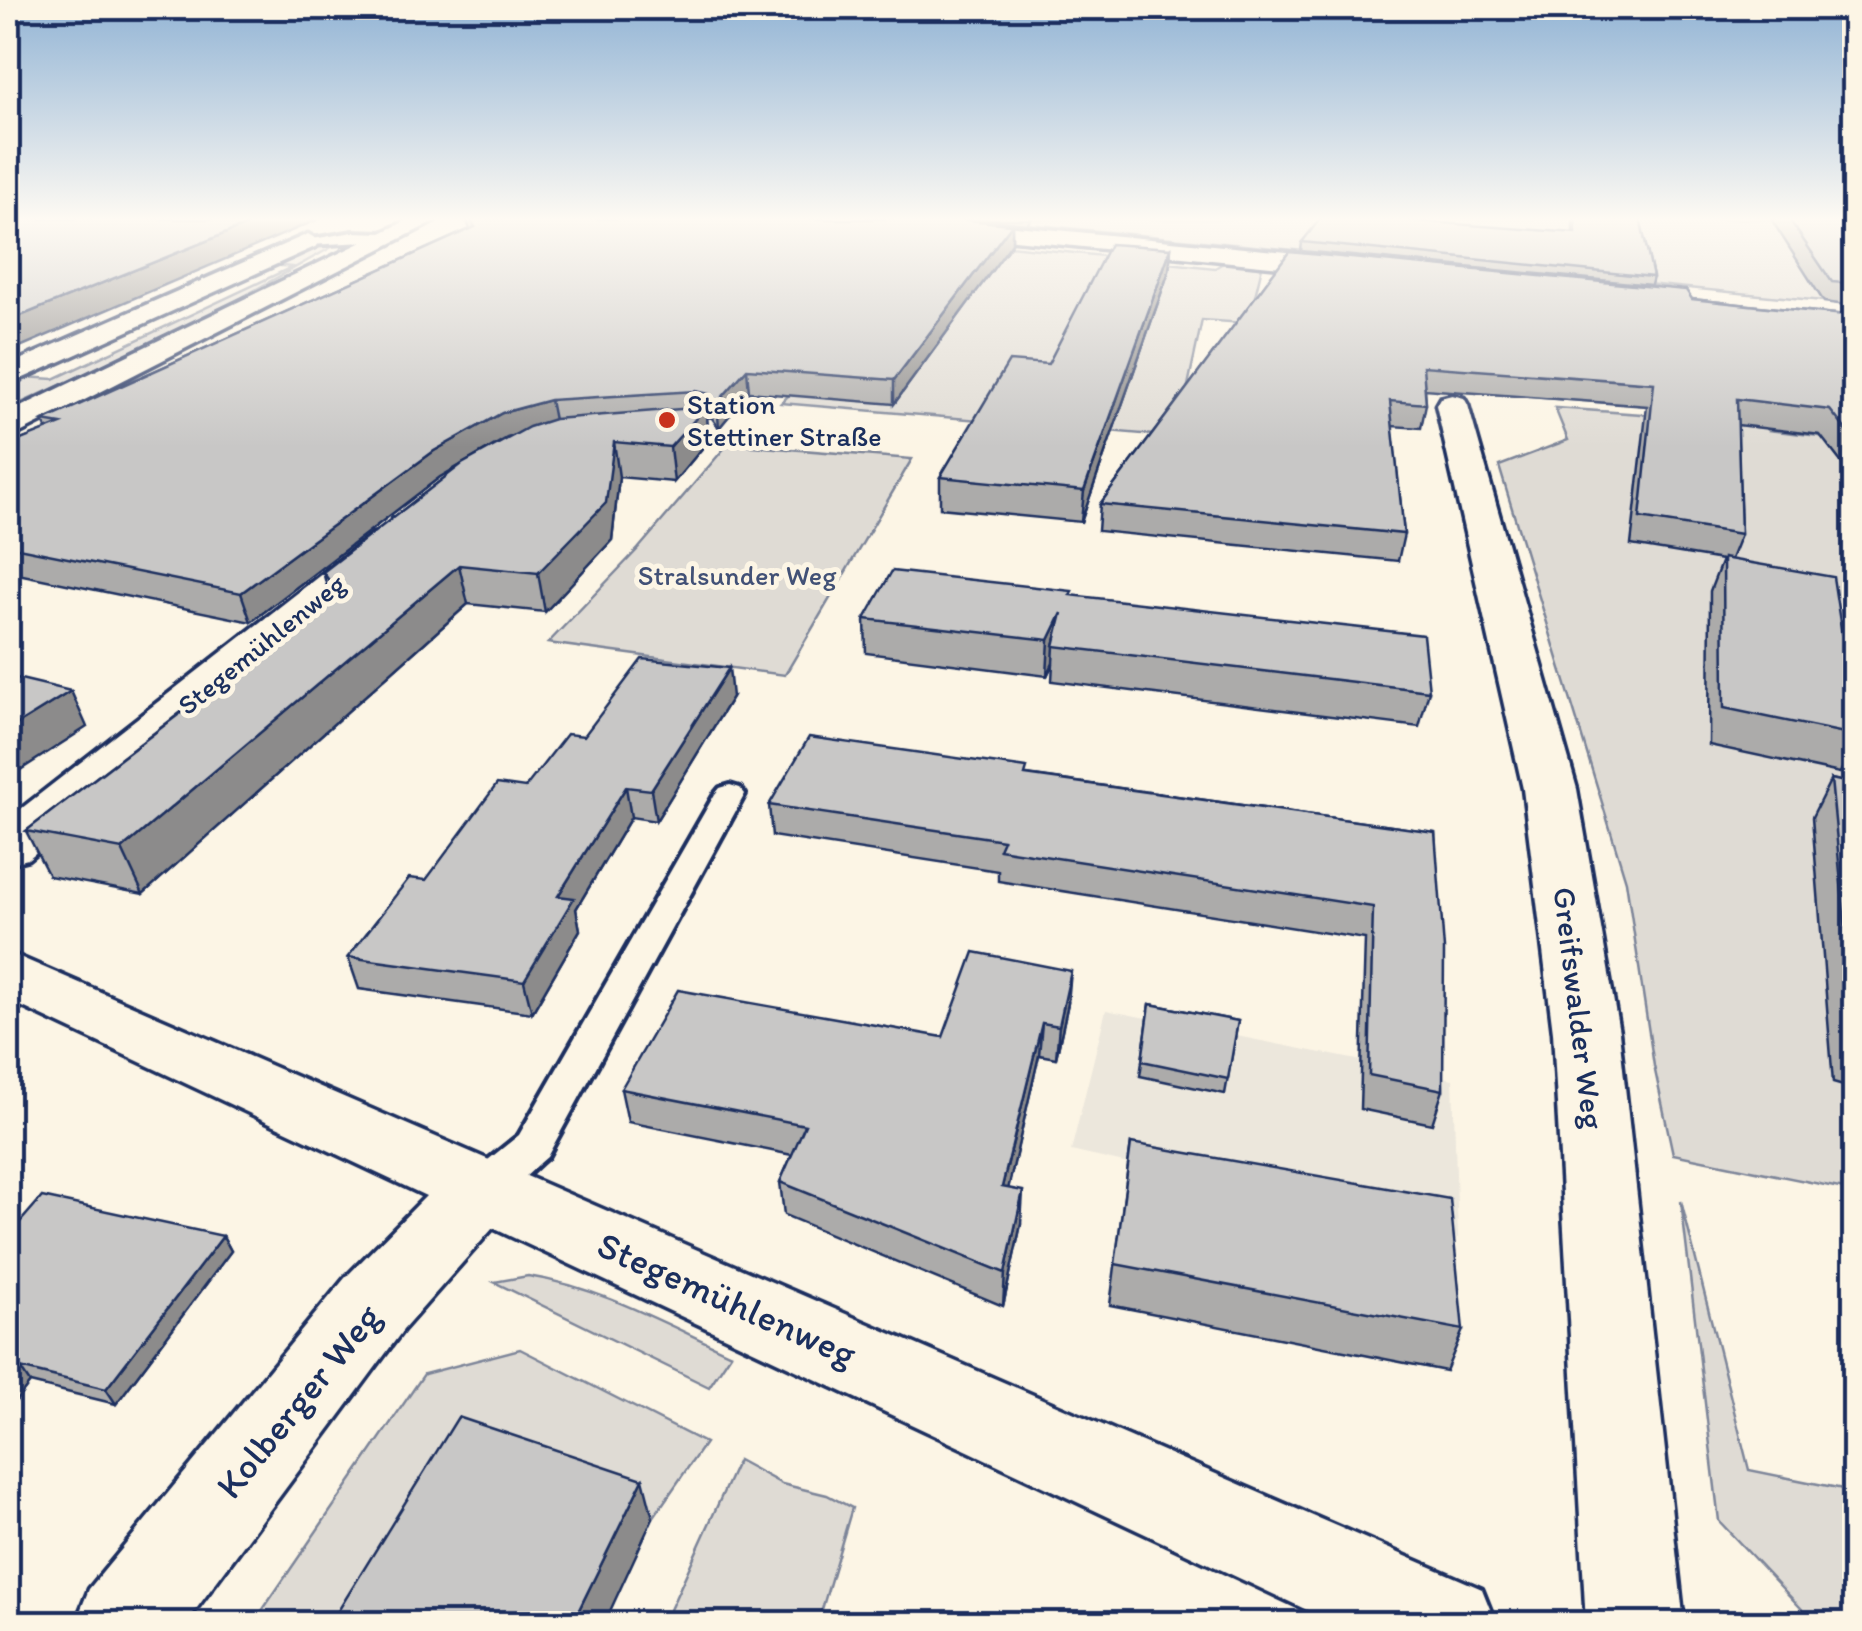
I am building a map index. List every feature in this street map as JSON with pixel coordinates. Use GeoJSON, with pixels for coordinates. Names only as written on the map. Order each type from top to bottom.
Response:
{"type":"FeatureCollection","features":[{"type":"Feature","properties":{"kind":"street"},"geometry":{"type":"LineString","coordinates":[[8,376],[188,295]]}},
{"type":"Feature","properties":{"kind":"street"},"geometry":{"type":"LineString","coordinates":[[8,426],[269,295]]}},
{"type":"Feature","properties":{"kind":"street","name":"Greifswalder Weg"},"geometry":{"type":"LineString","coordinates":[[1452,405],[1550,789],[1578,976],[1598,1159],[1635,1624]]}},
{"type":"Feature","properties":{"kind":"street","name":"Stegemühlenweg"},"geometry":{"type":"LineString","coordinates":[[8,847],[418,518]]}},
{"type":"Feature","properties":{"kind":"street","name":"Stegemühlenweg"},"geometry":{"type":"LineString","coordinates":[[8,974],[1447,1624]]}},
{"type":"Feature","properties":{"kind":"street","name":"Kolberger Weg"},"geometry":{"type":"LineString","coordinates":[[124,1624],[374,1304],[482,1188]]}},
{"type":"Feature","properties":{"kind":"lane"},"geometry":{"type":"LineString","coordinates":[[482,1188],[533,1146],[730,794]]}},
{"type":"Feature","properties":{"kind":"shaded area"},"geometry":{"type":"Polygon","coordinates":[[[1106,1010],[1453,1079],[1458,1238],[1071,1151],[1106,1010]]]}},
{"type":"Feature","properties":{"kind":"green space"},"geometry":{"type":"Polygon","coordinates":[[[232,295],[246,295],[196,323],[8,409],[8,385],[25,377],[54,379],[232,295]]]}},
{"type":"Feature","properties":{"kind":"green space"},"geometry":{"type":"Polygon","coordinates":[[[850,295],[1367,295],[1344,330],[1202,320],[1177,437],[781,403],[794,390],[850,295]]]}},
{"type":"Feature","properties":{"kind":"green space"},"geometry":{"type":"Polygon","coordinates":[[[1762,295],[1849,295],[1854,304],[1762,295]]]}},
{"type":"Feature","properties":{"kind":"green space"},"geometry":{"type":"Polygon","coordinates":[[[1715,353],[1768,430],[1854,440],[1854,1191],[1673,1154],[1654,1066],[1626,881],[1499,466],[1568,440],[1555,408],[1657,415],[1653,406],[1437,390],[1433,369],[1715,353]]]}},
{"type":"Feature","properties":{"kind":"green space","name":"Stralsunder Weg"},"geometry":{"type":"Polygon","coordinates":[[[728,444],[912,459],[785,675],[548,643],[638,549],[728,444]]]}},
{"type":"Feature","properties":{"kind":"green space"},"geometry":{"type":"Polygon","coordinates":[[[1681,1201],[1749,1470],[1853,1491],[1854,1623],[1815,1623],[1719,1521],[1681,1201]]]}},
{"type":"Feature","properties":{"kind":"green space"},"geometry":{"type":"Polygon","coordinates":[[[528,1276],[606,1298],[731,1354],[709,1387],[494,1282],[528,1276]]]}},
{"type":"Feature","properties":{"kind":"green space"},"geometry":{"type":"Polygon","coordinates":[[[520,1349],[705,1443],[653,1518],[375,1623],[253,1624],[424,1374],[520,1349]]]}},
{"type":"Feature","properties":{"kind":"green space"},"geometry":{"type":"Polygon","coordinates":[[[738,1460],[782,1484],[827,1495],[852,1508],[818,1623],[664,1623],[738,1460]]]}},
{"type":"Feature","properties":{"kind":"building"},"geometry":{"type":"Polygon","coordinates":[[[8,295],[72,295],[8,321],[8,295]]]}},
{"type":"Feature","properties":{"kind":"building"},"geometry":{"type":"Polygon","coordinates":[[[323,295],[958,295],[894,380],[747,369],[717,403],[709,394],[696,391],[550,400],[502,413],[434,451],[241,593],[8,546],[8,445],[61,424],[43,421],[323,295]]]}},
{"type":"Feature","properties":{"kind":"building"},"geometry":{"type":"Polygon","coordinates":[[[1084,295],[1154,295],[1084,491],[940,477],[1009,361],[1048,364],[1084,295]]]}},
{"type":"Feature","properties":{"kind":"building"},"geometry":{"type":"Polygon","coordinates":[[[1257,295],[1689,295],[1692,299],[1854,316],[1854,440],[1830,410],[1737,399],[1741,534],[1640,518],[1654,383],[1423,366],[1426,404],[1390,401],[1404,534],[1100,504],[1257,295]]]}},
{"type":"Feature","properties":{"kind":"building"},"geometry":{"type":"Polygon","coordinates":[[[706,407],[670,447],[614,442],[606,503],[538,573],[459,565],[122,849],[26,831],[338,593],[323,572],[462,464],[529,427],[554,419],[706,407]]]}},
{"type":"Feature","properties":{"kind":"building"},"geometry":{"type":"Polygon","coordinates":[[[1723,558],[1833,577],[1854,711],[1854,735],[1724,708],[1723,558]]]}},
{"type":"Feature","properties":{"kind":"building"},"geometry":{"type":"Polygon","coordinates":[[[892,571],[1423,635],[1429,691],[1054,646],[1062,613],[1049,640],[865,619],[892,571]]]}},
{"type":"Feature","properties":{"kind":"building"},"geometry":{"type":"Polygon","coordinates":[[[642,659],[729,668],[651,790],[626,787],[558,896],[574,898],[524,981],[348,957],[409,878],[426,880],[497,784],[525,788],[567,734],[584,736],[642,659]]]}},
{"type":"Feature","properties":{"kind":"building"},"geometry":{"type":"Polygon","coordinates":[[[8,676],[71,691],[8,730],[8,676]]]}},
{"type":"Feature","properties":{"kind":"building"},"geometry":{"type":"Polygon","coordinates":[[[809,737],[1027,768],[1025,775],[1435,832],[1444,949],[1443,1090],[1369,1075],[1373,907],[999,849],[1003,840],[769,805],[809,737]]]}},
{"type":"Feature","properties":{"kind":"building"},"geometry":{"type":"Polygon","coordinates":[[[1831,779],[1854,784],[1854,1018],[1831,779]]]}},
{"type":"Feature","properties":{"kind":"building"},"geometry":{"type":"Polygon","coordinates":[[[974,952],[1071,971],[1059,1026],[1042,1023],[1002,1187],[1023,1191],[1005,1273],[780,1182],[805,1125],[621,1089],[678,990],[943,1037],[974,952]]]}},
{"type":"Feature","properties":{"kind":"building"},"geometry":{"type":"Polygon","coordinates":[[[1150,1004],[1238,1021],[1228,1079],[1142,1061],[1150,1004]]]}},
{"type":"Feature","properties":{"kind":"building"},"geometry":{"type":"Polygon","coordinates":[[[1131,1143],[1450,1199],[1463,1330],[1115,1264],[1131,1143]]]}},
{"type":"Feature","properties":{"kind":"building"},"geometry":{"type":"Polygon","coordinates":[[[42,1197],[223,1236],[106,1389],[20,1368],[8,1383],[8,1236],[42,1197]]]}},
{"type":"Feature","properties":{"kind":"building"},"geometry":{"type":"Polygon","coordinates":[[[458,1417],[643,1479],[572,1624],[330,1624],[458,1417]]]}},
{"type":"Feature","properties":{"kind":"place","name":"Station Stettiner Straße"},"geometry":{"type":"Point","coordinates":[667,420]}}]}
